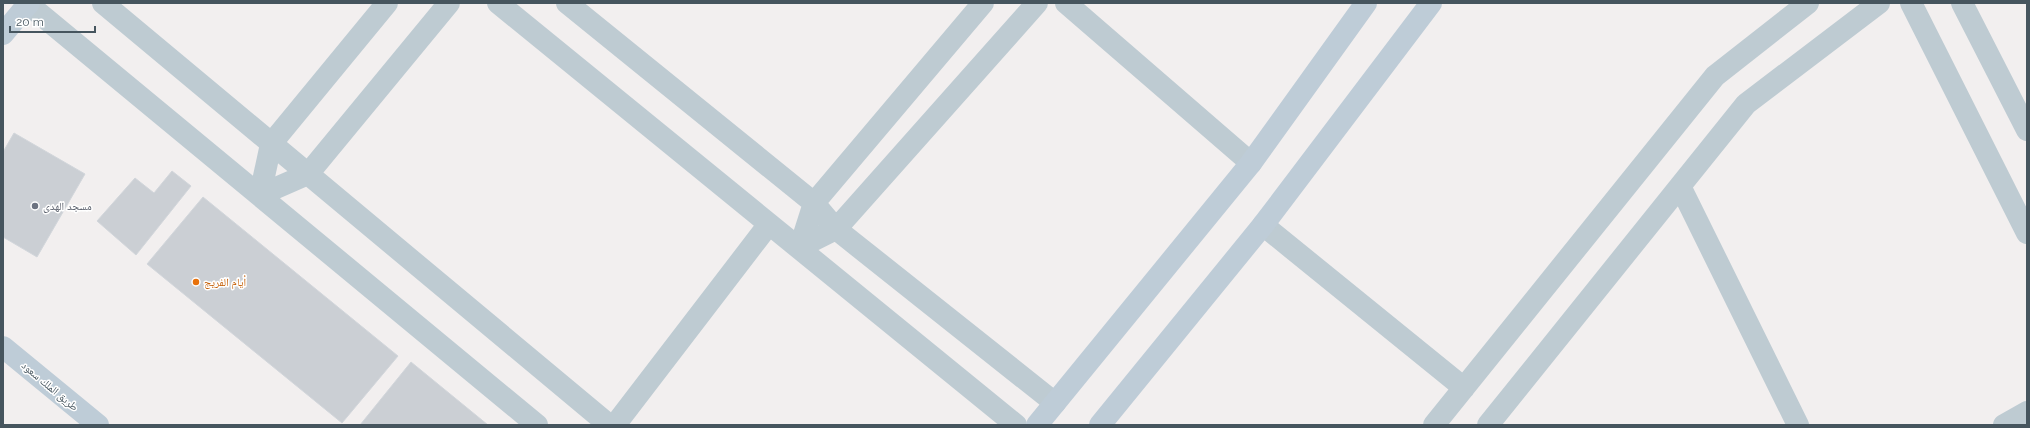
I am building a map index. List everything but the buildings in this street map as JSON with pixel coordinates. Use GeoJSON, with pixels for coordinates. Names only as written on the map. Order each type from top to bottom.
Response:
{"type":"FeatureCollection","features":[{"type":"Feature","properties":{"kind":"street"},"geometry":{"type":"LineString","coordinates":[[103,3],[609,425]]}},
{"type":"Feature","properties":{"kind":"street"},"geometry":{"type":"LineString","coordinates":[[260,195],[271,144],[387,3]]}},
{"type":"Feature","properties":{"kind":"street"},"geometry":{"type":"LineString","coordinates":[[260,195],[308,174],[449,3]]}},
{"type":"Feature","properties":{"kind":"street"},"geometry":{"type":"LineString","coordinates":[[498,3],[769,224],[800,247],[1016,425]]}},
{"type":"Feature","properties":{"kind":"street"},"geometry":{"type":"LineString","coordinates":[[568,3],[814,203],[836,229],[1055,403]]}},
{"type":"Feature","properties":{"kind":"street"},"geometry":{"type":"LineString","coordinates":[[800,247],[814,203],[983,3]]}},
{"type":"Feature","properties":{"kind":"street"},"geometry":{"type":"LineString","coordinates":[[800,247],[836,229],[1037,3]]}},
{"type":"Feature","properties":{"kind":"street"},"geometry":{"type":"LineString","coordinates":[[1066,3],[1251,163]]}},
{"type":"Feature","properties":{"kind":"street"},"geometry":{"type":"LineString","coordinates":[[1037,425],[1251,163],[1366,3]]}},
{"type":"Feature","properties":{"kind":"street"},"geometry":{"type":"LineString","coordinates":[[1100,425],[1263,225],[1431,3]]}},
{"type":"Feature","properties":{"kind":"street"},"geometry":{"type":"LineString","coordinates":[[1434,425],[1715,76],[1808,3]]}},
{"type":"Feature","properties":{"kind":"street"},"geometry":{"type":"LineString","coordinates":[[1488,425],[1746,104],[1880,3]]}},
{"type":"Feature","properties":{"kind":"street"},"geometry":{"type":"LineString","coordinates":[[1911,3],[2027,233]]}},
{"type":"Feature","properties":{"kind":"street"},"geometry":{"type":"LineString","coordinates":[[1962,3],[2027,130]]}},
{"type":"Feature","properties":{"kind":"street"},"geometry":{"type":"LineString","coordinates":[[3,34],[28,4],[537,425]]}},
{"type":"Feature","properties":{"kind":"street"},"geometry":{"type":"LineString","coordinates":[[1680,186],[1798,425]]}},
{"type":"Feature","properties":{"kind":"street"},"geometry":{"type":"LineString","coordinates":[[615,425],[769,224]]}},
{"type":"Feature","properties":{"kind":"street"},"geometry":{"type":"LineString","coordinates":[[1263,225],[1464,388]]}},
{"type":"Feature","properties":{"kind":"street","name":"طريق الملك سعود"},"geometry":{"type":"LineString","coordinates":[[3,347],[98,425]]}},
{"type":"Feature","properties":{"kind":"street"},"geometry":{"type":"LineString","coordinates":[[2004,425],[2027,412]]}},
{"type":"Feature","properties":{"kind":"place","name":"مسجد الهدى"},"geometry":{"type":"Point","coordinates":[35,206]}},
{"type":"Feature","properties":{"kind":"place","name":"أيام الفريج"},"geometry":{"type":"Point","coordinates":[196,282]}}]}
